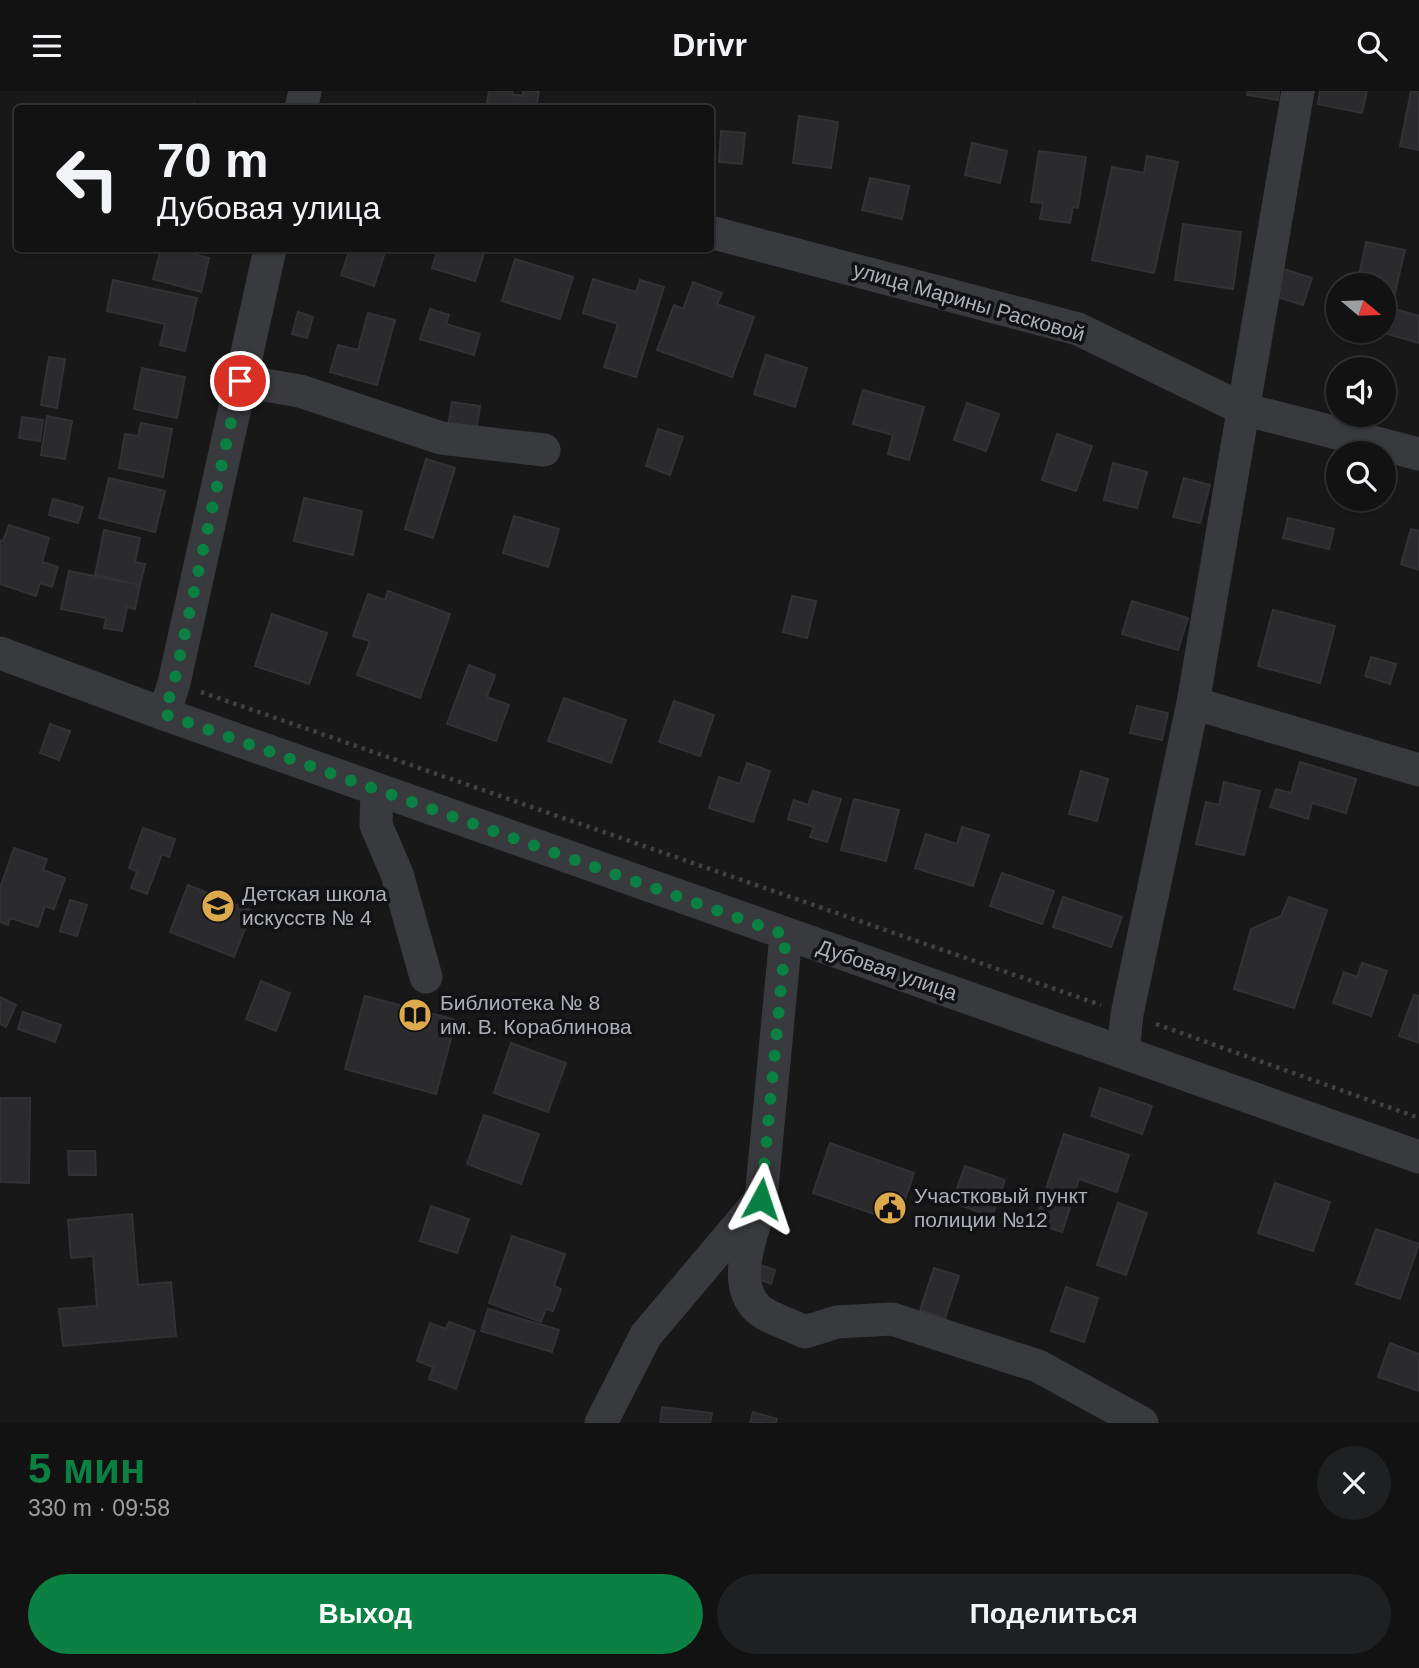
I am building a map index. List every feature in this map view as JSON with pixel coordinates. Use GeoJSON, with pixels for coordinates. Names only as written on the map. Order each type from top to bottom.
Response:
{"type":"FeatureCollection","features":[{"type":"Feature","properties":{"kind":"street"},"geometry":{"type":"LineString","coordinates":[[1123,1052],[1127,1014],[1193,702],[1298,91]]}},
{"type":"Feature","properties":{"kind":"street","name":"улица Марины Расковой"},"geometry":{"type":"LineString","coordinates":[[714,233],[1077,329],[1243,408],[1419,454]]}},
{"type":"Feature","properties":{"kind":"street"},"geometry":{"type":"LineString","coordinates":[[164,714],[174,683],[269,252]]}},
{"type":"Feature","properties":{"kind":"street"},"geometry":{"type":"LineString","coordinates":[[240,381],[300,391],[441,438],[544,450]]}},
{"type":"Feature","properties":{"kind":"street","name":"Дубовая улица"},"geometry":{"type":"LineString","coordinates":[[0,653],[377,790],[1419,1157]]}},
{"type":"Feature","properties":{"kind":"street"},"geometry":{"type":"LineString","coordinates":[[1193,702],[1419,770]]}},
{"type":"Feature","properties":{"kind":"street"},"geometry":{"type":"LineString","coordinates":[[377,790],[376,825],[397,874],[426,977]]}},
{"type":"Feature","properties":{"kind":"street"},"geometry":{"type":"LineString","coordinates":[[786,935],[761,1199],[744,1271],[746,1292],[758,1310],[806,1332],[836,1322],[892,1319],[1038,1366],[1142,1423]]}},
{"type":"Feature","properties":{"kind":"street"},"geometry":{"type":"LineString","coordinates":[[601,1423],[646,1335],[761,1199]]}},
{"type":"Feature","properties":{"kind":"path"},"geometry":{"type":"LineString","coordinates":[[174,683],[1419,1118]]}},
{"type":"Feature","properties":{"kind":"building"},"geometry":{"type":"Polygon","coordinates":[[[489,91],[513,91],[512,94],[523,96],[523,91],[539,91],[537,105],[487,105],[489,91]]]}},
{"type":"Feature","properties":{"kind":"building"},"geometry":{"type":"Polygon","coordinates":[[[1248,91],[1279,91],[1278,100],[1247,95],[1248,91]]]}},
{"type":"Feature","properties":{"kind":"building"},"geometry":{"type":"Polygon","coordinates":[[[1320,91],[1367,91],[1362,113],[1318,104],[1320,91]]]}},
{"type":"Feature","properties":{"kind":"building"},"geometry":{"type":"Polygon","coordinates":[[[1411,91],[1419,91],[1419,150],[1400,146],[1411,91]]]}},
{"type":"Feature","properties":{"kind":"building"},"geometry":{"type":"Polygon","coordinates":[[[799,116],[838,122],[831,168],[793,163],[799,116]]]}},
{"type":"Feature","properties":{"kind":"building"},"geometry":{"type":"Polygon","coordinates":[[[721,131],[745,133],[742,164],[719,162],[721,131]]]}},
{"type":"Feature","properties":{"kind":"building"},"geometry":{"type":"Polygon","coordinates":[[[972,143],[1007,151],[1000,183],[965,175],[972,143]]]}},
{"type":"Feature","properties":{"kind":"building"},"geometry":{"type":"Polygon","coordinates":[[[1039,151],[1086,157],[1078,208],[1073,207],[1070,223],[1040,219],[1043,203],[1031,202],[1039,151]]]}},
{"type":"Feature","properties":{"kind":"building"},"geometry":{"type":"Polygon","coordinates":[[[1147,156],[1178,162],[1154,273],[1092,260],[1112,167],[1144,173],[1147,156]]]}},
{"type":"Feature","properties":{"kind":"building"},"geometry":{"type":"Polygon","coordinates":[[[870,178],[909,186],[902,219],[862,210],[870,178]]]}},
{"type":"Feature","properties":{"kind":"building"},"geometry":{"type":"Polygon","coordinates":[[[1183,224],[1241,232],[1233,289],[1175,280],[1183,224]]]}},
{"type":"Feature","properties":{"kind":"building"},"geometry":{"type":"Polygon","coordinates":[[[1366,242],[1405,250],[1396,288],[1396,273],[1360,273],[1366,242]]]}},
{"type":"Feature","properties":{"kind":"building"},"geometry":{"type":"Polygon","coordinates":[[[160,252],[184,252],[209,258],[201,292],[153,279],[160,252]]]}},
{"type":"Feature","properties":{"kind":"building"},"geometry":{"type":"Polygon","coordinates":[[[349,252],[385,252],[374,286],[341,275],[349,252]]]}},
{"type":"Feature","properties":{"kind":"building"},"geometry":{"type":"Polygon","coordinates":[[[437,252],[484,253],[475,281],[432,268],[437,252]]]}},
{"type":"Feature","properties":{"kind":"building"},"geometry":{"type":"Polygon","coordinates":[[[515,259],[573,277],[560,319],[502,301],[515,259]]]}},
{"type":"Feature","properties":{"kind":"building"},"geometry":{"type":"Polygon","coordinates":[[[1280,268],[1312,278],[1303,305],[1271,295],[1280,268]]]}},
{"type":"Feature","properties":{"kind":"building"},"geometry":{"type":"Polygon","coordinates":[[[593,279],[636,292],[640,280],[664,287],[636,377],[604,367],[618,324],[583,313],[593,279]]]}},
{"type":"Feature","properties":{"kind":"building"},"geometry":{"type":"Polygon","coordinates":[[[113,280],[197,298],[185,351],[160,345],[165,324],[107,311],[113,280]]]}},
{"type":"Feature","properties":{"kind":"building"},"geometry":{"type":"Polygon","coordinates":[[[693,282],[722,293],[717,304],[754,317],[732,377],[657,350],[674,305],[683,309],[693,282]]]}},
{"type":"Feature","properties":{"kind":"building"},"geometry":{"type":"Polygon","coordinates":[[[430,309],[449,315],[446,324],[480,334],[474,355],[420,339],[430,309]]]}},
{"type":"Feature","properties":{"kind":"building"},"geometry":{"type":"Polygon","coordinates":[[[1396,309],[1419,316],[1419,343],[1396,336],[1396,309]]]}},
{"type":"Feature","properties":{"kind":"building"},"geometry":{"type":"Polygon","coordinates":[[[298,312],[313,317],[307,338],[292,334],[298,312]]]}},
{"type":"Feature","properties":{"kind":"building"},"geometry":{"type":"Polygon","coordinates":[[[368,313],[395,320],[377,385],[330,372],[338,345],[358,350],[368,313]]]}},
{"type":"Feature","properties":{"kind":"building"},"geometry":{"type":"Polygon","coordinates":[[[766,355],[807,368],[795,407],[754,394],[766,355]]]}},
{"type":"Feature","properties":{"kind":"building"},"geometry":{"type":"Polygon","coordinates":[[[49,357],[65,359],[57,408],[41,405],[49,357]]]}},
{"type":"Feature","properties":{"kind":"building"},"geometry":{"type":"Polygon","coordinates":[[[142,368],[185,377],[177,418],[134,409],[142,368]]]}},
{"type":"Feature","properties":{"kind":"building"},"geometry":{"type":"Polygon","coordinates":[[[863,390],[924,407],[909,460],[888,454],[893,435],[853,424],[863,390]]]}},
{"type":"Feature","properties":{"kind":"building"},"geometry":{"type":"Polygon","coordinates":[[[452,402],[480,406],[476,431],[448,427],[452,402]]]}},
{"type":"Feature","properties":{"kind":"building"},"geometry":{"type":"Polygon","coordinates":[[[967,403],[999,414],[986,451],[954,440],[967,403]]]}},
{"type":"Feature","properties":{"kind":"building"},"geometry":{"type":"Polygon","coordinates":[[[47,416],[72,421],[65,459],[41,455],[47,416]]]}},
{"type":"Feature","properties":{"kind":"building"},"geometry":{"type":"Polygon","coordinates":[[[22,417],[43,420],[40,441],[19,438],[22,417]]]}},
{"type":"Feature","properties":{"kind":"building"},"geometry":{"type":"Polygon","coordinates":[[[141,423],[172,429],[163,477],[119,468],[125,434],[138,436],[141,423]]]}},
{"type":"Feature","properties":{"kind":"building"},"geometry":{"type":"Polygon","coordinates":[[[658,429],[683,437],[670,475],[646,466],[658,429]]]}},
{"type":"Feature","properties":{"kind":"building"},"geometry":{"type":"Polygon","coordinates":[[[1057,434],[1092,446],[1076,491],[1042,480],[1057,434]]]}},
{"type":"Feature","properties":{"kind":"building"},"geometry":{"type":"Polygon","coordinates":[[[426,459],[455,468],[433,538],[405,529],[426,459]]]}},
{"type":"Feature","properties":{"kind":"building"},"geometry":{"type":"Polygon","coordinates":[[[1113,463],[1147,472],[1137,508],[1104,500],[1113,463]]]}},
{"type":"Feature","properties":{"kind":"building"},"geometry":{"type":"Polygon","coordinates":[[[109,478],[165,491],[155,532],[99,518],[109,478]]]}},
{"type":"Feature","properties":{"kind":"building"},"geometry":{"type":"Polygon","coordinates":[[[1184,478],[1210,485],[1200,523],[1173,517],[1184,478]]]}},
{"type":"Feature","properties":{"kind":"building"},"geometry":{"type":"Polygon","coordinates":[[[304,498],[362,511],[353,555],[294,541],[304,498]]]}},
{"type":"Feature","properties":{"kind":"building"},"geometry":{"type":"Polygon","coordinates":[[[53,499],[83,507],[78,523],[49,515],[53,499]]]}},
{"type":"Feature","properties":{"kind":"building"},"geometry":{"type":"Polygon","coordinates":[[[514,516],[559,529],[548,567],[503,553],[514,516]]]}},
{"type":"Feature","properties":{"kind":"building"},"geometry":{"type":"Polygon","coordinates":[[[1288,518],[1334,529],[1329,549],[1283,538],[1288,518]]]}},
{"type":"Feature","properties":{"kind":"building"},"geometry":{"type":"Polygon","coordinates":[[[9,525],[49,538],[42,562],[58,567],[52,587],[40,583],[36,596],[0,584],[0,540],[3,541],[9,525]]]}},
{"type":"Feature","properties":{"kind":"building"},"geometry":{"type":"Polygon","coordinates":[[[1411,529],[1419,531],[1419,570],[1401,564],[1411,529]]]}},
{"type":"Feature","properties":{"kind":"building"},"geometry":{"type":"Polygon","coordinates":[[[104,530],[140,538],[135,562],[145,564],[140,585],[95,575],[104,530]]]}},
{"type":"Feature","properties":{"kind":"building"},"geometry":{"type":"Polygon","coordinates":[[[69,571],[140,585],[135,609],[127,607],[122,631],[104,628],[106,618],[61,609],[69,571]]]}},
{"type":"Feature","properties":{"kind":"building"},"geometry":{"type":"Polygon","coordinates":[[[388,591],[450,614],[420,698],[357,675],[370,641],[353,636],[368,594],[385,600],[388,591]]]}},
{"type":"Feature","properties":{"kind":"building"},"geometry":{"type":"Polygon","coordinates":[[[792,596],[816,601],[807,638],[783,632],[792,596]]]}},
{"type":"Feature","properties":{"kind":"building"},"geometry":{"type":"Polygon","coordinates":[[[1132,601],[1188,618],[1178,650],[1122,634],[1132,601]]]}},
{"type":"Feature","properties":{"kind":"building"},"geometry":{"type":"Polygon","coordinates":[[[1273,610],[1335,626],[1320,683],[1258,666],[1273,610]]]}},
{"type":"Feature","properties":{"kind":"building"},"geometry":{"type":"Polygon","coordinates":[[[272,614],[327,633],[309,684],[255,666],[272,614]]]}},
{"type":"Feature","properties":{"kind":"building"},"geometry":{"type":"Polygon","coordinates":[[[1371,657],[1396,664],[1390,684],[1365,676],[1371,657]]]}},
{"type":"Feature","properties":{"kind":"building"},"geometry":{"type":"Polygon","coordinates":[[[469,665],[495,675],[487,697],[509,705],[496,741],[447,724],[469,665]]]}},
{"type":"Feature","properties":{"kind":"building"},"geometry":{"type":"Polygon","coordinates":[[[564,698],[626,720],[611,763],[548,741],[564,698]]]}},
{"type":"Feature","properties":{"kind":"building"},"geometry":{"type":"Polygon","coordinates":[[[674,701],[714,715],[700,756],[659,742],[674,701]]]}},
{"type":"Feature","properties":{"kind":"building"},"geometry":{"type":"Polygon","coordinates":[[[1137,706],[1168,713],[1162,740],[1130,733],[1137,706]]]}},
{"type":"Feature","properties":{"kind":"building"},"geometry":{"type":"Polygon","coordinates":[[[50,724],[70,731],[59,760],[40,753],[50,724]]]}},
{"type":"Feature","properties":{"kind":"building"},"geometry":{"type":"Polygon","coordinates":[[[1300,762],[1356,779],[1346,813],[1312,803],[1308,819],[1270,807],[1276,789],[1291,793],[1300,762]]]}},
{"type":"Feature","properties":{"kind":"building"},"geometry":{"type":"Polygon","coordinates":[[[747,763],[770,771],[753,822],[709,808],[719,777],[740,784],[747,763]]]}},
{"type":"Feature","properties":{"kind":"building"},"geometry":{"type":"Polygon","coordinates":[[[1081,771],[1108,779],[1097,821],[1069,814],[1081,771]]]}},
{"type":"Feature","properties":{"kind":"building"},"geometry":{"type":"Polygon","coordinates":[[[1224,782],[1260,791],[1244,855],[1196,844],[1206,802],[1219,805],[1224,782]]]}},
{"type":"Feature","properties":{"kind":"building"},"geometry":{"type":"Polygon","coordinates":[[[813,791],[841,799],[827,842],[810,837],[814,827],[788,819],[794,800],[808,805],[813,791]]]}},
{"type":"Feature","properties":{"kind":"building"},"geometry":{"type":"Polygon","coordinates":[[[854,799],[899,810],[886,861],[841,850],[854,799]]]}},
{"type":"Feature","properties":{"kind":"building"},"geometry":{"type":"Polygon","coordinates":[[[962,827],[989,835],[973,886],[915,868],[926,834],[957,844],[962,827]]]}},
{"type":"Feature","properties":{"kind":"building"},"geometry":{"type":"Polygon","coordinates":[[[143,828],[175,839],[169,857],[162,854],[147,894],[131,888],[137,871],[129,868],[143,828]]]}},
{"type":"Feature","properties":{"kind":"building"},"geometry":{"type":"Polygon","coordinates":[[[14,848],[47,859],[43,870],[65,878],[54,909],[45,906],[38,927],[10,918],[8,925],[0,922],[0,888],[14,848]]]}},
{"type":"Feature","properties":{"kind":"building"},"geometry":{"type":"Polygon","coordinates":[[[1002,873],[1054,891],[1042,924],[990,906],[1002,873]]]}},
{"type":"Feature","properties":{"kind":"building"},"geometry":{"type":"Polygon","coordinates":[[[188,885],[252,911],[234,957],[170,932],[188,885]]]}},
{"type":"Feature","properties":{"kind":"building"},"geometry":{"type":"Polygon","coordinates":[[[1063,897],[1122,917],[1111,947],[1053,927],[1063,897]]]}},
{"type":"Feature","properties":{"kind":"building"},"geometry":{"type":"Polygon","coordinates":[[[1289,897],[1327,910],[1294,1008],[1234,989],[1251,929],[1281,916],[1289,897]]]}},
{"type":"Feature","properties":{"kind":"building"},"geometry":{"type":"Polygon","coordinates":[[[70,900],[87,905],[77,936],[60,931],[70,900]]]}},
{"type":"Feature","properties":{"kind":"building"},"geometry":{"type":"Polygon","coordinates":[[[1362,963],[1387,971],[1371,1016],[1333,1003],[1344,972],[1357,977],[1362,963]]]}},
{"type":"Feature","properties":{"kind":"building"},"geometry":{"type":"Polygon","coordinates":[[[261,981],[290,993],[276,1031],[246,1019],[261,981]]]}},
{"type":"Feature","properties":{"kind":"building"},"geometry":{"type":"Polygon","coordinates":[[[1414,995],[1419,996],[1419,1043],[1399,1036],[1414,995]]]}},
{"type":"Feature","properties":{"kind":"building"},"geometry":{"type":"Polygon","coordinates":[[[365,996],[456,1020],[436,1094],[345,1069],[365,996]]]}},
{"type":"Feature","properties":{"kind":"building"},"geometry":{"type":"Polygon","coordinates":[[[0,997],[16,1005],[6,1027],[0,1024],[0,997]]]}},
{"type":"Feature","properties":{"kind":"building"},"geometry":{"type":"Polygon","coordinates":[[[23,1012],[61,1025],[55,1042],[18,1029],[23,1012]]]}},
{"type":"Feature","properties":{"kind":"building"},"geometry":{"type":"Polygon","coordinates":[[[511,1043],[566,1063],[548,1112],[494,1093],[511,1043]]]}},
{"type":"Feature","properties":{"kind":"building"},"geometry":{"type":"Polygon","coordinates":[[[1100,1088],[1152,1106],[1142,1134],[1091,1116],[1100,1088]]]}},
{"type":"Feature","properties":{"kind":"building"},"geometry":{"type":"Polygon","coordinates":[[[0,1098],[30,1098],[29,1183],[0,1182],[0,1098]]]}},
{"type":"Feature","properties":{"kind":"building"},"geometry":{"type":"Polygon","coordinates":[[[484,1115],[539,1134],[521,1184],[467,1164],[484,1115]]]}},
{"type":"Feature","properties":{"kind":"building"},"geometry":{"type":"Polygon","coordinates":[[[1064,1134],[1129,1155],[1117,1192],[1079,1179],[1062,1232],[1035,1223],[1064,1134]]]}},
{"type":"Feature","properties":{"kind":"building"},"geometry":{"type":"Polygon","coordinates":[[[830,1143],[914,1173],[897,1222],[813,1193],[830,1143]]]}},
{"type":"Feature","properties":{"kind":"building"},"geometry":{"type":"Polygon","coordinates":[[[68,1151],[95,1151],[96,1175],[69,1175],[68,1151]]]}},
{"type":"Feature","properties":{"kind":"building"},"geometry":{"type":"Polygon","coordinates":[[[965,1166],[1005,1180],[992,1217],[952,1202],[965,1166]]]}},
{"type":"Feature","properties":{"kind":"building"},"geometry":{"type":"Polygon","coordinates":[[[1275,1183],[1330,1202],[1313,1251],[1258,1233],[1275,1183]]]}},
{"type":"Feature","properties":{"kind":"building"},"geometry":{"type":"Polygon","coordinates":[[[1118,1203],[1147,1213],[1126,1275],[1097,1265],[1118,1203]]]}},
{"type":"Feature","properties":{"kind":"building"},"geometry":{"type":"Polygon","coordinates":[[[431,1206],[469,1219],[457,1253],[420,1241],[431,1206]]]}},
{"type":"Feature","properties":{"kind":"building"},"geometry":{"type":"Polygon","coordinates":[[[132,1214],[138,1285],[171,1282],[176,1336],[63,1346],[59,1309],[97,1306],[93,1256],[71,1258],[68,1220],[132,1214]]]}},
{"type":"Feature","properties":{"kind":"building"},"geometry":{"type":"Polygon","coordinates":[[[1376,1229],[1419,1244],[1400,1299],[1356,1284],[1376,1229]]]}},
{"type":"Feature","properties":{"kind":"building"},"geometry":{"type":"Polygon","coordinates":[[[512,1236],[565,1254],[554,1286],[561,1289],[553,1311],[546,1309],[541,1322],[489,1303],[512,1236]]]}},
{"type":"Feature","properties":{"kind":"building"},"geometry":{"type":"Polygon","coordinates":[[[760,1265],[775,1270],[771,1284],[756,1278],[760,1265]]]}},
{"type":"Feature","properties":{"kind":"building"},"geometry":{"type":"Polygon","coordinates":[[[934,1268],[959,1276],[945,1318],[920,1310],[934,1268]]]}},
{"type":"Feature","properties":{"kind":"building"},"geometry":{"type":"Polygon","coordinates":[[[1066,1287],[1098,1298],[1084,1342],[1051,1331],[1066,1287]]]}},
{"type":"Feature","properties":{"kind":"building"},"geometry":{"type":"Polygon","coordinates":[[[488,1309],[559,1330],[552,1352],[481,1331],[488,1309]]]}},
{"type":"Feature","properties":{"kind":"building"},"geometry":{"type":"Polygon","coordinates":[[[449,1322],[475,1331],[456,1389],[429,1379],[433,1367],[417,1361],[430,1323],[446,1329],[449,1322]]]}},
{"type":"Feature","properties":{"kind":"building"},"geometry":{"type":"Polygon","coordinates":[[[1390,1343],[1419,1354],[1419,1391],[1378,1377],[1390,1343]]]}},
{"type":"Feature","properties":{"kind":"building"},"geometry":{"type":"Polygon","coordinates":[[[662,1407],[712,1413],[710,1423],[660,1423],[662,1407]]]}},
{"type":"Feature","properties":{"kind":"building"},"geometry":{"type":"Polygon","coordinates":[[[753,1412],[777,1419],[776,1423],[750,1423],[753,1412]]]}},
{"type":"Feature","properties":{"kind":"place","name":"Детская школа искусств № 4"},"geometry":{"type":"Point","coordinates":[218,906]}},
{"type":"Feature","properties":{"kind":"place","name":"Библиотека № 8 им. В. Кораблинова"},"geometry":{"type":"Point","coordinates":[415,1015]}},
{"type":"Feature","properties":{"kind":"place","name":"Участковый пункт полиции №12"},"geometry":{"type":"Point","coordinates":[890,1208]}},
{"type":"Feature","properties":{"kind":"route"},"geometry":{"type":"LineString","coordinates":[[240,381],[174,683],[164,714],[786,935],[761,1199]]}}]}
